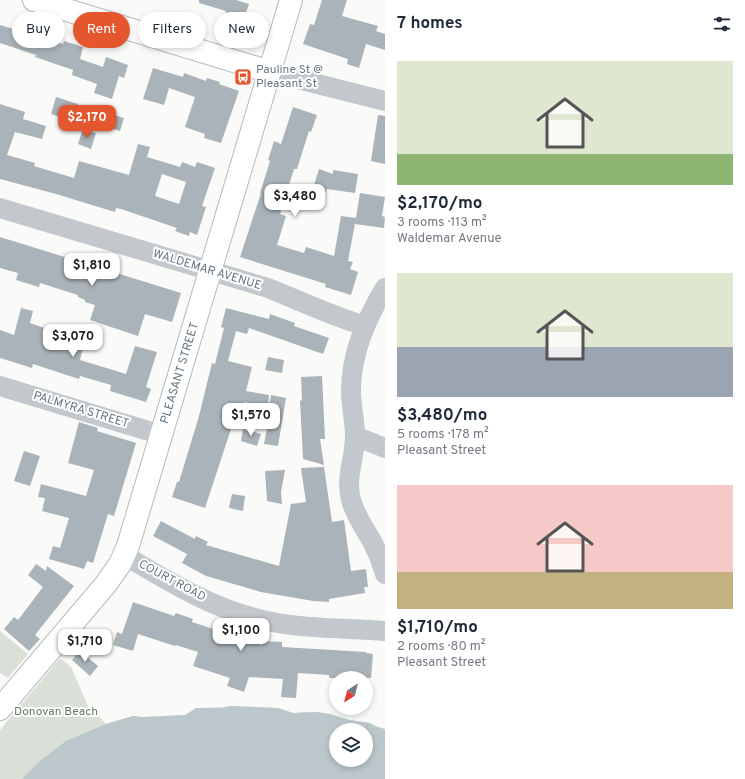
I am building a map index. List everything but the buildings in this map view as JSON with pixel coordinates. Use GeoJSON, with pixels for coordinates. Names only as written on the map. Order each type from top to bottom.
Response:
{"type":"FeatureCollection","features":[{"type":"Feature","properties":{"kind":"main road"},"geometry":{"type":"LineString","coordinates":[[34,0],[270,72]]}},
{"type":"Feature","properties":{"kind":"main road","name":"PLEASANT STREET"},"geometry":{"type":"LineString","coordinates":[[2,702],[106,584],[124,555],[131,537],[162,435],[291,0]]}},
{"type":"Feature","properties":{"kind":"street"},"geometry":{"type":"LineString","coordinates":[[270,72],[385,101]]}},
{"type":"Feature","properties":{"kind":"street","name":"WALDEMAR AVENUE"},"geometry":{"type":"LineString","coordinates":[[0,208],[210,272],[268,288],[342,319],[365,326]]}},
{"type":"Feature","properties":{"kind":"street"},"geometry":{"type":"LineString","coordinates":[[385,288],[365,326],[358,348],[352,378],[355,436],[349,472],[351,499],[357,516],[376,551],[385,574]]}},
{"type":"Feature","properties":{"kind":"street","name":"PALMYRA STREET"},"geometry":{"type":"LineString","coordinates":[[0,386],[162,435]]}},
{"type":"Feature","properties":{"kind":"street"},"geometry":{"type":"LineString","coordinates":[[355,436],[385,448]]}},
{"type":"Feature","properties":{"kind":"street","name":"COURT ROAD"},"geometry":{"type":"LineString","coordinates":[[124,555],[189,592],[221,606],[253,617],[298,626],[385,631]]}},
{"type":"Feature","properties":{"kind":"green space"},"geometry":{"type":"Polygon","coordinates":[[[0,631],[28,654],[8,678],[0,673],[0,631]]]}},
{"type":"Feature","properties":{"kind":"green space","name":"Donovan Beach"},"geometry":{"type":"Polygon","coordinates":[[[60,658],[71,667],[90,711],[98,715],[106,724],[133,716],[185,715],[196,708],[230,706],[278,708],[293,713],[316,712],[329,714],[349,720],[370,723],[329,723],[329,767],[373,767],[373,725],[385,730],[385,779],[0,779],[0,730],[60,658]]]}},
{"type":"Feature","properties":{"kind":"shaded area"},"geometry":{"type":"Polygon","coordinates":[[[230,706],[278,708],[293,713],[316,712],[329,714],[349,720],[370,723],[329,723],[329,767],[373,767],[373,725],[385,729],[385,779],[22,779],[40,761],[66,741],[106,724],[133,716],[185,715],[196,708],[223,708],[230,706]]]}},
{"type":"Feature","properties":{"kind":"place","name":"Pauline St @ Pleasant St"},"geometry":{"type":"Point","coordinates":[243,77]}}]}
